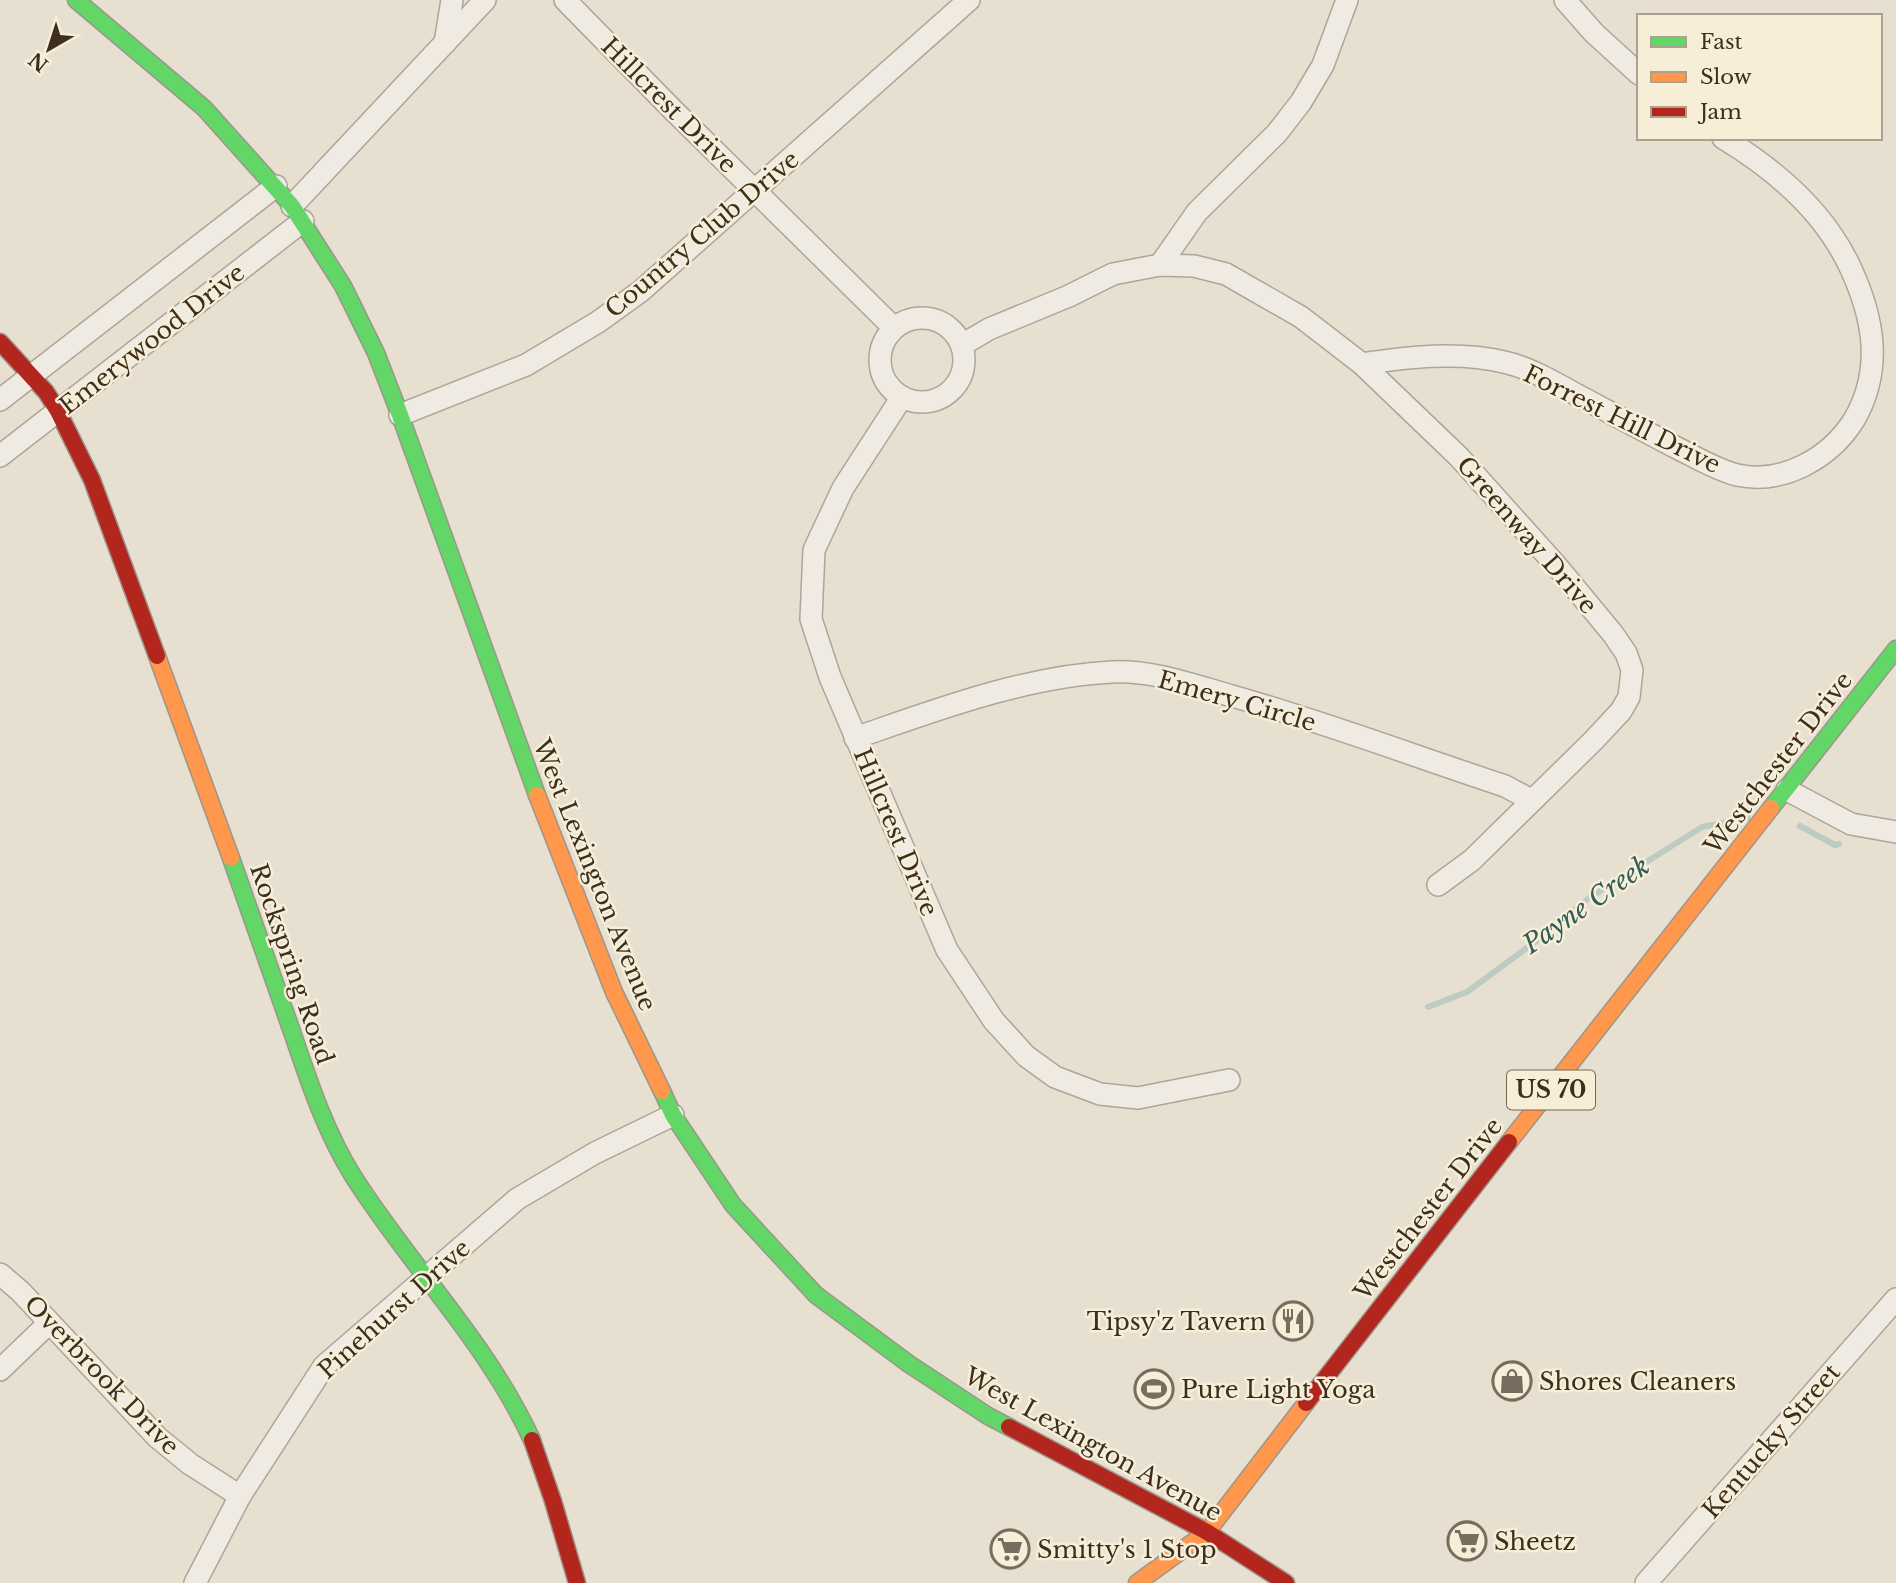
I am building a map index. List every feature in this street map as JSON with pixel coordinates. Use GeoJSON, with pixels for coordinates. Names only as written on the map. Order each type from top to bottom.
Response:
{"type":"FeatureCollection","features":[{"type":"Feature","properties":{"kind":"street","name":"West Lexington Avenue"},"geometry":{"type":"LineString","coordinates":[[76,0],[204,108],[276,186],[343,286],[376,353],[400,415],[534,787],[614,992],[673,1115],[733,1205],[816,1295],[909,1364],[988,1416],[1207,1532],[1286,1583]]}},
{"type":"Feature","properties":{"kind":"street"},"geometry":{"type":"LineString","coordinates":[[445,43],[452,0]]}},
{"type":"Feature","properties":{"kind":"street","name":"Emerywood Drive"},"geometry":{"type":"LineString","coordinates":[[0,456],[297,214],[485,0]]}},
{"type":"Feature","properties":{"kind":"street","name":"Hillcrest Drive"},"geometry":{"type":"LineString","coordinates":[[565,0],[894,328]]}},
{"type":"Feature","properties":{"kind":"street","name":"Country Club Drive"},"geometry":{"type":"LineString","coordinates":[[400,415],[526,365],[641,291],[969,0]]}},
{"type":"Feature","properties":{"kind":"street"},"geometry":{"type":"LineString","coordinates":[[1160,265],[1197,212],[1277,133],[1301,102],[1323,65],[1347,0]]}},
{"type":"Feature","properties":{"kind":"street"},"geometry":{"type":"LineString","coordinates":[[1565,0],[1594,33],[1637,72]]}},
{"type":"Feature","properties":{"kind":"street","name":"Forrest Hill Drive"},"geometry":{"type":"LineString","coordinates":[[1362,363],[1461,356],[1504,362],[1547,379],[1708,464],[1737,475],[1778,476],[1823,454],[1845,433],[1859,411],[1874,365],[1874,340],[1863,296],[1838,246],[1814,212],[1779,177],[1753,156],[1726,140]]}},
{"type":"Feature","properties":{"kind":"street","name":"Emerywood Drive"},"geometry":{"type":"LineString","coordinates":[[0,400],[276,186]]}},
{"type":"Feature","properties":{"kind":"street","name":"Greenway Drive"},"geometry":{"type":"LineString","coordinates":[[961,345],[989,329],[1069,296],[1113,274],[1160,265],[1194,266],[1226,274],[1301,317],[1362,363],[1459,457],[1555,564],[1626,653],[1632,670],[1629,697],[1621,711],[1472,860],[1438,885]]}},
{"type":"Feature","properties":{"kind":"street"},"geometry":{"type":"LineString","coordinates":[[932,319],[945,324],[955,333],[961,345],[964,359],[962,373],[950,391],[930,401],[902,397],[884,377],[880,364],[886,338],[894,328],[906,321],[932,319]]}},
{"type":"Feature","properties":{"kind":"street","name":"Rockspring Road"},"geometry":{"type":"LineString","coordinates":[[0,342],[33,375],[58,411],[97,492],[202,777],[310,1083],[329,1127],[352,1174],[471,1338],[523,1421],[542,1465],[577,1583]]}},
{"type":"Feature","properties":{"kind":"street","name":"Hillcrest Drive"},"geometry":{"type":"LineString","coordinates":[[902,397],[842,488],[814,550],[811,619],[830,677],[855,738],[947,950],[994,1021],[1026,1056],[1055,1077],[1100,1094],[1138,1098],[1229,1080]]}},
{"type":"Feature","properties":{"kind":"street","name":"Westchester Drive"},"geometry":{"type":"LineString","coordinates":[[1137,1583],[1207,1532],[1395,1287],[1896,649]]}},
{"type":"Feature","properties":{"kind":"street","name":"Emery Circle"},"geometry":{"type":"LineString","coordinates":[[855,738],[942,708],[1044,681],[1114,672],[1167,677],[1262,704],[1505,786],[1531,800]]}},
{"type":"Feature","properties":{"kind":"street"},"geometry":{"type":"LineString","coordinates":[[1787,790],[1852,824],[1896,832]]}},
{"type":"Feature","properties":{"kind":"street","name":"Pinehurst Drive"},"geometry":{"type":"LineString","coordinates":[[195,1583],[240,1496],[324,1366],[517,1199],[595,1153],[673,1115]]}},
{"type":"Feature","properties":{"kind":"street","name":"Overbrook Drive"},"geometry":{"type":"LineString","coordinates":[[0,1275],[20,1291],[48,1324],[157,1437],[190,1464],[240,1496]]}},
{"type":"Feature","properties":{"kind":"street","name":"Kentucky Street"},"geometry":{"type":"LineString","coordinates":[[1646,1583],[1896,1299]]}},
{"type":"Feature","properties":{"kind":"street"},"geometry":{"type":"LineString","coordinates":[[0,1370],[48,1324]]}},
{"type":"Feature","properties":{"kind":"waterway","name":"Payne Creek"},"geometry":{"type":"LineString","coordinates":[[1428,1007],[1467,992],[1589,898],[1702,827],[1748,818]]}},
{"type":"Feature","properties":{"kind":"waterway","name":"Payne Creek"},"geometry":{"type":"LineString","coordinates":[[1800,826],[1835,845],[1839,844]]}},
{"type":"Feature","properties":{"kind":"traffic: fast"},"geometry":{"type":"LineString","coordinates":[[76,0],[204,108],[292,206],[343,286],[376,353],[400,415],[537,795]]}},
{"type":"Feature","properties":{"kind":"traffic: fast"},"geometry":{"type":"LineString","coordinates":[[1771,808],[1896,649]]}},
{"type":"Feature","properties":{"kind":"traffic: fast"},"geometry":{"type":"LineString","coordinates":[[231,858],[311,1086],[343,1159],[375,1209],[471,1337],[514,1404],[532,1440]]}},
{"type":"Feature","properties":{"kind":"traffic: fast"},"geometry":{"type":"LineString","coordinates":[[662,1091],[673,1115],[733,1205],[816,1295],[909,1364],[1009,1427]]}},
{"type":"Feature","properties":{"kind":"traffic: slow"},"geometry":{"type":"LineString","coordinates":[[157,656],[231,858]]}},
{"type":"Feature","properties":{"kind":"traffic: slow"},"geometry":{"type":"LineString","coordinates":[[537,795],[614,992],[662,1091]]}},
{"type":"Feature","properties":{"kind":"traffic: slow"},"geometry":{"type":"LineString","coordinates":[[1509,1142],[1771,808]]}},
{"type":"Feature","properties":{"kind":"traffic: slow"},"geometry":{"type":"LineString","coordinates":[[1137,1583],[1207,1532],[1306,1403]]}},
{"type":"Feature","properties":{"kind":"traffic: jam"},"geometry":{"type":"LineString","coordinates":[[0,342],[46,392],[58,411],[92,480],[157,656]]}},
{"type":"Feature","properties":{"kind":"traffic: jam"},"geometry":{"type":"LineString","coordinates":[[1306,1403],[1509,1142]]}},
{"type":"Feature","properties":{"kind":"traffic: jam"},"geometry":{"type":"LineString","coordinates":[[1009,1427],[1207,1532],[1286,1583]]}},
{"type":"Feature","properties":{"kind":"traffic: jam"},"geometry":{"type":"LineString","coordinates":[[532,1440],[577,1583]]}},
{"type":"Feature","properties":{"kind":"place","name":"Tipsy'z Tavern"},"geometry":{"type":"Point","coordinates":[1293,1321]}},
{"type":"Feature","properties":{"kind":"place","name":"Shores Cleaners"},"geometry":{"type":"Point","coordinates":[1512,1381]}},
{"type":"Feature","properties":{"kind":"place","name":"Pure Light Yoga"},"geometry":{"type":"Point","coordinates":[1154,1389]}},
{"type":"Feature","properties":{"kind":"place","name":"Sheetz"},"geometry":{"type":"Point","coordinates":[1467,1541]}},
{"type":"Feature","properties":{"kind":"place","name":"Smitty's 1 Stop"},"geometry":{"type":"Point","coordinates":[1010,1549]}}]}
